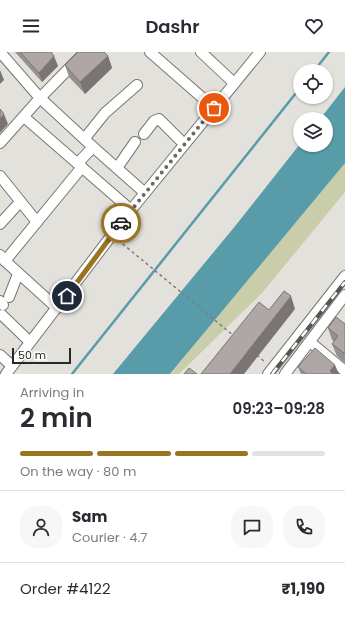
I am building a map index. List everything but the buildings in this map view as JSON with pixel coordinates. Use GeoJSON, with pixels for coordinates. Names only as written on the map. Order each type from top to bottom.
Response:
{"type":"FeatureCollection","features":[{"type":"Feature","properties":{"kind":"street"},"geometry":{"type":"LineString","coordinates":[[0,52],[40,98],[145,193]]}},
{"type":"Feature","properties":{"kind":"street"},"geometry":{"type":"LineString","coordinates":[[0,143],[40,98],[85,52]]}},
{"type":"Feature","properties":{"kind":"street"},"geometry":{"type":"LineString","coordinates":[[150,52],[214,108]]}},
{"type":"Feature","properties":{"kind":"street"},"geometry":{"type":"LineString","coordinates":[[201,52],[234,83]]}},
{"type":"Feature","properties":{"kind":"street"},"geometry":{"type":"LineString","coordinates":[[0,355],[9,370],[58,308],[131,210],[260,52]]}},
{"type":"Feature","properties":{"kind":"street"},"geometry":{"type":"LineString","coordinates":[[85,138],[105,113],[137,85]]}},
{"type":"Feature","properties":{"kind":"street"},"geometry":{"type":"LineString","coordinates":[[24,117],[131,210]]}},
{"type":"Feature","properties":{"kind":"street"},"geometry":{"type":"LineString","coordinates":[[144,134],[154,121],[159,119],[184,144]]}},
{"type":"Feature","properties":{"kind":"street"},"geometry":{"type":"LineString","coordinates":[[117,168],[135,142]]}},
{"type":"Feature","properties":{"kind":"street"},"geometry":{"type":"LineString","coordinates":[[58,308],[18,274],[2,258],[37,222],[93,147]]}},
{"type":"Feature","properties":{"kind":"street"},"geometry":{"type":"LineString","coordinates":[[0,176],[37,222]]}},
{"type":"Feature","properties":{"kind":"street"},"geometry":{"type":"LineString","coordinates":[[0,224],[20,202]]}},
{"type":"Feature","properties":{"kind":"street"},"geometry":{"type":"LineString","coordinates":[[18,274],[3,304],[30,342]]}},
{"type":"Feature","properties":{"kind":"street"},"geometry":{"type":"LineString","coordinates":[[268,374],[345,276]]}},
{"type":"Feature","properties":{"kind":"street"},"geometry":{"type":"LineString","coordinates":[[285,374],[345,295]]}},
{"type":"Feature","properties":{"kind":"street"},"geometry":{"type":"LineString","coordinates":[[310,342],[345,371]]}},
{"type":"Feature","properties":{"kind":"street"},"geometry":{"type":"LineString","coordinates":[[290,346],[301,354]]}},
{"type":"Feature","properties":{"kind":"path"},"geometry":{"type":"LineString","coordinates":[[112,235],[237,338]]}},
{"type":"Feature","properties":{"kind":"path"},"geometry":{"type":"LineString","coordinates":[[255,353],[267,363]]}},
{"type":"Feature","properties":{"kind":"green space"},"geometry":{"type":"Polygon","coordinates":[[[345,150],[345,192],[262,293],[179,374],[171,374],[291,224],[345,150]]]}},
{"type":"Feature","properties":{"kind":"water"},"geometry":{"type":"Polygon","coordinates":[[[345,87],[345,163],[170,374],[113,374],[236,225],[294,152],[333,152],[333,112],[325,112],[345,87]]]}},
{"type":"Feature","properties":{"kind":"waterway"},"geometry":{"type":"LineString","coordinates":[[320,64],[329,52]]}},
{"type":"Feature","properties":{"kind":"waterway"},"geometry":{"type":"LineString","coordinates":[[72,374],[293,97]]}},
{"type":"Feature","properties":{"kind":"railway"},"geometry":{"type":"LineString","coordinates":[[272,374],[345,282]]}},
{"type":"Feature","properties":{"kind":"way so far"},"geometry":{"type":"LineString","coordinates":[[121,223],[214,108]]}},
{"type":"Feature","properties":{"kind":"route"},"geometry":{"type":"LineString","coordinates":[[67,296],[121,223]]}}]}
